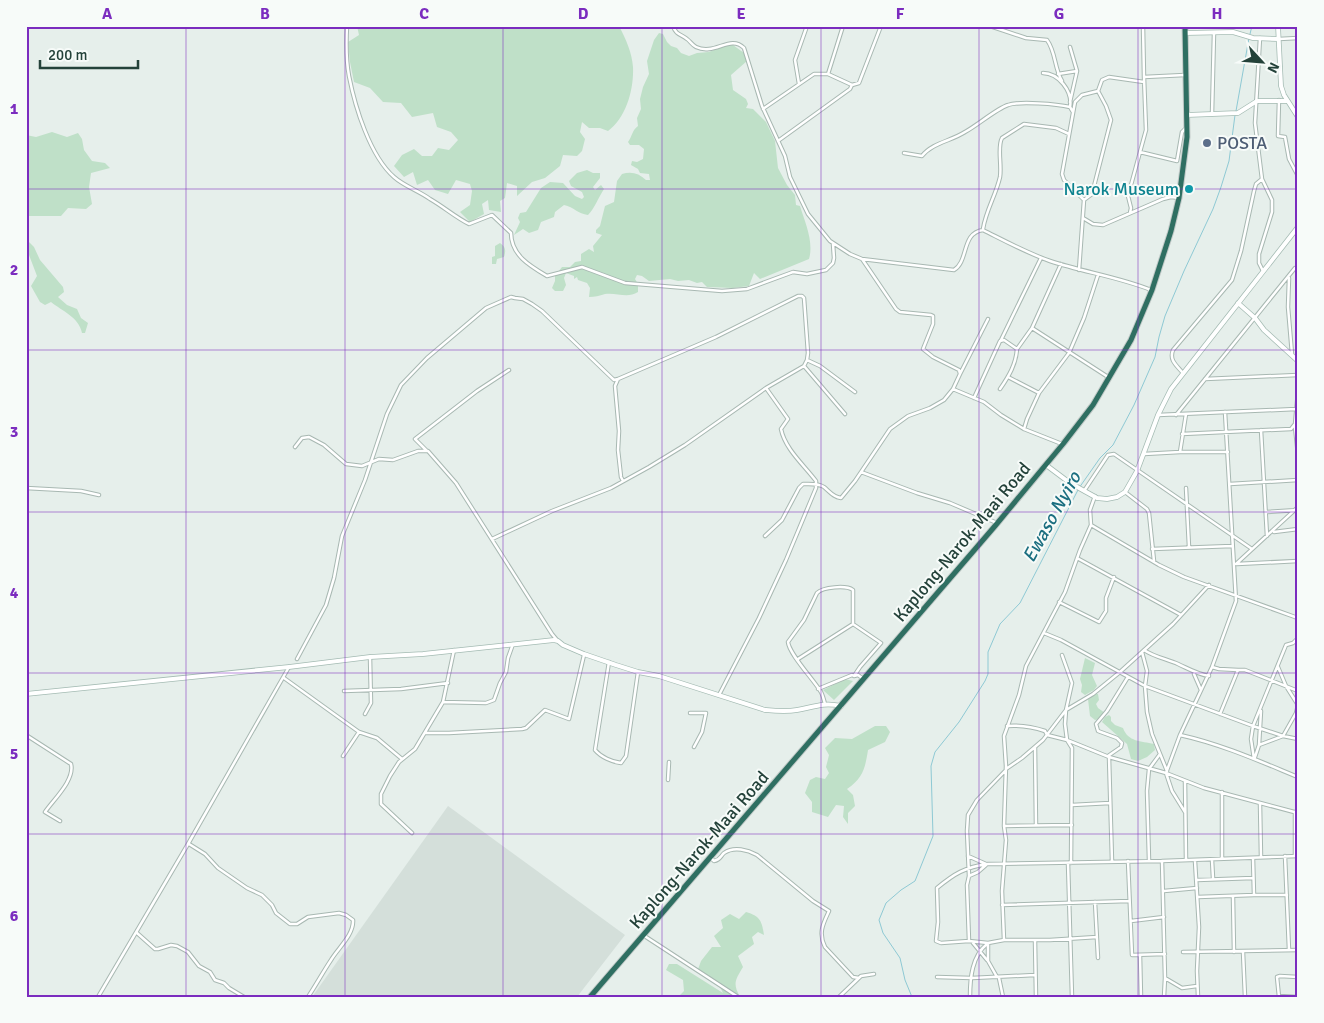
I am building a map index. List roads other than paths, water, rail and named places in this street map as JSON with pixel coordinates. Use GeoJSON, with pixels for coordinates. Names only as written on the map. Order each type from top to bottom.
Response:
{"type":"FeatureCollection","features":[{"type":"Feature","properties":{"kind":"highway","name":"Kaplong-Narok-Maai Road"},"geometry":{"type":"LineString","coordinates":[[590,997],[1046,465],[1083,419],[1109,378],[1131,340],[1152,290],[1167,248],[1179,198],[1186,151],[1187,128],[1185,29]]}},
{"type":"Feature","properties":{"kind":"main road"},"geometry":{"type":"LineString","coordinates":[[1278,26],[1281,86],[1298,117]]}},
{"type":"Feature","properties":{"kind":"main road"},"geometry":{"type":"LineString","coordinates":[[1185,29],[1233,32],[1253,38],[1278,40]]}},
{"type":"Feature","properties":{"kind":"main road"},"geometry":{"type":"LineString","coordinates":[[1187,115],[1232,114],[1238,113],[1257,101],[1288,101]]}},
{"type":"Feature","properties":{"kind":"main road"},"geometry":{"type":"LineString","coordinates":[[1046,465],[1070,483],[1095,496],[1112,499],[1125,492],[1137,471],[1158,415],[1171,389],[1298,227]]}},
{"type":"Feature","properties":{"kind":"main road"},"geometry":{"type":"LineString","coordinates":[[1238,303],[1256,318],[1264,330],[1298,360]]}},
{"type":"Feature","properties":{"kind":"main road"},"geometry":{"type":"LineString","coordinates":[[26,694],[370,657],[558,641],[584,654],[638,672],[659,676],[750,706],[775,712],[796,711],[810,706],[825,704],[841,706]]}},
{"type":"Feature","properties":{"kind":"street"},"geometry":{"type":"LineString","coordinates":[[347,26],[346,45],[349,75],[357,108],[382,164],[395,179],[431,199],[454,216],[469,224],[492,215],[511,233],[511,244],[518,254],[530,266],[547,276],[582,267],[625,283],[722,291],[747,289],[793,272],[807,274],[826,270],[833,263],[833,244]]}},
{"type":"Feature","properties":{"kind":"street"},"geometry":{"type":"LineString","coordinates":[[673,26],[676,33],[696,47],[713,50],[733,42],[742,45],[746,51],[763,108],[784,156],[790,177],[805,208],[833,244],[850,254],[862,259],[954,270],[960,265],[972,235],[983,230],[1041,258],[1079,270],[1135,283],[1152,290]]}},
{"type":"Feature","properties":{"kind":"street"},"geometry":{"type":"LineString","coordinates":[[799,84],[795,60],[807,26]]}},
{"type":"Feature","properties":{"kind":"street"},"geometry":{"type":"LineString","coordinates":[[828,74],[843,26]]}},
{"type":"Feature","properties":{"kind":"street"},"geometry":{"type":"LineString","coordinates":[[778,141],[830,105],[852,85],[858,83],[881,26]]}},
{"type":"Feature","properties":{"kind":"street"},"geometry":{"type":"LineString","coordinates":[[990,26],[1026,38],[1047,40],[1053,50],[1058,74],[1070,102]]}},
{"type":"Feature","properties":{"kind":"street"},"geometry":{"type":"LineString","coordinates":[[1130,213],[1131,208],[1128,196],[1146,128],[1143,26]]}},
{"type":"Feature","properties":{"kind":"street"},"geometry":{"type":"LineString","coordinates":[[1212,114],[1214,32]]}},
{"type":"Feature","properties":{"kind":"street"},"geometry":{"type":"LineString","coordinates":[[1260,38],[1255,123],[1262,179],[1270,194],[1272,206],[1259,254],[1259,263],[1263,272]]}},
{"type":"Feature","properties":{"kind":"street"},"geometry":{"type":"LineString","coordinates":[[1278,40],[1298,38]]}},
{"type":"Feature","properties":{"kind":"street"},"geometry":{"type":"LineString","coordinates":[[1070,47],[1077,71],[1070,102],[1073,112]]}},
{"type":"Feature","properties":{"kind":"street"},"geometry":{"type":"LineString","coordinates":[[1058,74],[1077,71]]}},
{"type":"Feature","properties":{"kind":"street"},"geometry":{"type":"LineString","coordinates":[[1043,73],[1050,73],[1062,81]]}},
{"type":"Feature","properties":{"kind":"street"},"geometry":{"type":"LineString","coordinates":[[763,108],[814,74],[828,74],[852,85]]}},
{"type":"Feature","properties":{"kind":"street"},"geometry":{"type":"LineString","coordinates":[[1144,77],[1187,75]]}},
{"type":"Feature","properties":{"kind":"street"},"geometry":{"type":"LineString","coordinates":[[1084,200],[1092,194],[1111,120],[1098,91],[1102,80],[1108,77],[1144,82]]}},
{"type":"Feature","properties":{"kind":"street"},"geometry":{"type":"LineString","coordinates":[[1079,270],[1084,200],[1062,178],[1075,102],[1079,97],[1087,93],[1098,91]]}},
{"type":"Feature","properties":{"kind":"street"},"geometry":{"type":"LineString","coordinates":[[1279,100],[1278,136],[1285,137],[1289,159],[1298,176]]}},
{"type":"Feature","properties":{"kind":"street"},"geometry":{"type":"LineString","coordinates":[[904,153],[922,156],[936,145],[964,133],[1007,105],[1020,103],[1070,106]]}},
{"type":"Feature","properties":{"kind":"street"},"geometry":{"type":"LineString","coordinates":[[1292,107],[1298,105]]}},
{"type":"Feature","properties":{"kind":"street"},"geometry":{"type":"LineString","coordinates":[[983,230],[985,217],[999,179],[1001,162],[1000,141],[1002,138],[1024,124],[1056,128],[1069,134]]}},
{"type":"Feature","properties":{"kind":"street"},"geometry":{"type":"LineString","coordinates":[[1140,152],[1177,161],[1182,132],[1187,128]]}},
{"type":"Feature","properties":{"kind":"street"},"geometry":{"type":"LineString","coordinates":[[1183,373],[1172,361],[1171,355],[1173,350],[1232,280],[1241,251],[1256,184],[1262,179]]}},
{"type":"Feature","properties":{"kind":"street"},"geometry":{"type":"LineString","coordinates":[[1083,217],[1092,224],[1103,225],[1167,197],[1179,198]]}},
{"type":"Feature","properties":{"kind":"street"},"geometry":{"type":"LineString","coordinates":[[974,398],[1041,258]]}},
{"type":"Feature","properties":{"kind":"street"},"geometry":{"type":"LineString","coordinates":[[862,259],[896,309],[900,312],[931,314],[933,316],[933,324],[922,349],[933,357],[959,370],[960,374]]}},
{"type":"Feature","properties":{"kind":"street"},"geometry":{"type":"LineString","coordinates":[[1000,389],[1015,361],[1017,349],[1032,328],[1061,264]]}},
{"type":"Feature","properties":{"kind":"street"},"geometry":{"type":"LineString","coordinates":[[1176,415],[1297,268]]}},
{"type":"Feature","properties":{"kind":"street"},"geometry":{"type":"LineString","coordinates":[[1024,429],[1039,393],[1069,353],[1084,318],[1098,275]]}},
{"type":"Feature","properties":{"kind":"street"},"geometry":{"type":"LineString","coordinates":[[1289,276],[1288,307],[1292,355]]}},
{"type":"Feature","properties":{"kind":"street"},"geometry":{"type":"LineString","coordinates":[[297,659],[326,605],[334,578],[342,536],[371,462],[387,414],[398,390],[405,380],[427,358],[486,308],[511,297],[523,299],[532,304],[614,380],[716,337],[801,295],[804,299],[808,354],[804,366],[766,388],[685,445],[624,481],[492,539]]}},
{"type":"Feature","properties":{"kind":"street"},"geometry":{"type":"LineString","coordinates":[[765,536],[782,520],[801,485],[816,484],[823,486],[832,496],[842,498],[890,429],[908,416],[930,408],[944,400],[953,389],[988,319]]}},
{"type":"Feature","properties":{"kind":"street"},"geometry":{"type":"LineString","coordinates":[[1032,328],[1109,378]]}},
{"type":"Feature","properties":{"kind":"street"},"geometry":{"type":"LineString","coordinates":[[1001,340],[1008,342],[1017,349]]}},
{"type":"Feature","properties":{"kind":"street"},"geometry":{"type":"LineString","coordinates":[[807,360],[814,362],[855,392]]}},
{"type":"Feature","properties":{"kind":"street"},"geometry":{"type":"LineString","coordinates":[[804,366],[845,414]]}},
{"type":"Feature","properties":{"kind":"street"},"geometry":{"type":"LineString","coordinates":[[509,370],[477,391],[415,439],[453,479],[558,641]]}},
{"type":"Feature","properties":{"kind":"street"},"geometry":{"type":"LineString","coordinates":[[1205,379],[1298,375]]}},
{"type":"Feature","properties":{"kind":"street"},"geometry":{"type":"LineString","coordinates":[[1008,377],[1039,393]]}},
{"type":"Feature","properties":{"kind":"street"},"geometry":{"type":"LineString","coordinates":[[618,379],[615,386],[619,431],[618,450],[621,477],[624,481]]}},
{"type":"Feature","properties":{"kind":"street"},"geometry":{"type":"LineString","coordinates":[[719,695],[759,618],[816,488],[816,481],[797,460],[782,435],[781,429],[788,418],[766,388]]}},
{"type":"Feature","properties":{"kind":"street"},"geometry":{"type":"LineString","coordinates":[[953,389],[989,406],[1024,429],[1063,444]]}},
{"type":"Feature","properties":{"kind":"street"},"geometry":{"type":"LineString","coordinates":[[1298,391],[1295,426],[1298,455]]}},
{"type":"Feature","properties":{"kind":"street"},"geometry":{"type":"LineString","coordinates":[[1158,415],[1297,409]]}},
{"type":"Feature","properties":{"kind":"street"},"geometry":{"type":"LineString","coordinates":[[1166,772],[1180,735],[1209,676],[1235,605],[1235,563],[1232,546],[1233,535],[1225,412]]}},
{"type":"Feature","properties":{"kind":"street"},"geometry":{"type":"LineString","coordinates":[[1180,452],[1186,414]]}},
{"type":"Feature","properties":{"kind":"street"},"geometry":{"type":"LineString","coordinates":[[1182,434],[1291,429],[1295,426]]}},
{"type":"Feature","properties":{"kind":"street"},"geometry":{"type":"LineString","coordinates":[[1261,430],[1267,536]]}},
{"type":"Feature","properties":{"kind":"street"},"geometry":{"type":"LineString","coordinates":[[295,447],[302,438],[310,437],[324,445],[346,464],[362,466],[379,459],[393,460],[418,451],[428,451]]}},
{"type":"Feature","properties":{"kind":"street"},"geometry":{"type":"LineString","coordinates":[[1143,455],[1180,452],[1228,452]]}},
{"type":"Feature","properties":{"kind":"street"},"geometry":{"type":"LineString","coordinates":[[1084,491],[1111,454],[1252,549]]}},
{"type":"Feature","properties":{"kind":"street"},"geometry":{"type":"LineString","coordinates":[[861,472],[950,503],[997,523]]}},
{"type":"Feature","properties":{"kind":"street"},"geometry":{"type":"LineString","coordinates":[[1230,484],[1298,480]]}},
{"type":"Feature","properties":{"kind":"street"},"geometry":{"type":"LineString","coordinates":[[26,488],[82,491],[99,495]]}},
{"type":"Feature","properties":{"kind":"street"},"geometry":{"type":"LineString","coordinates":[[1186,488],[1189,547]]}},
{"type":"Feature","properties":{"kind":"street"},"geometry":{"type":"LineString","coordinates":[[1125,492],[1148,511],[1151,520],[1154,562]]}},
{"type":"Feature","properties":{"kind":"street"},"geometry":{"type":"LineString","coordinates":[[1004,940],[1002,881],[1006,840],[1004,826],[1006,770],[1004,736],[1019,695],[1026,666],[1070,580],[1091,525],[1090,510],[1095,496]]}},
{"type":"Feature","properties":{"kind":"street"},"geometry":{"type":"LineString","coordinates":[[1267,512],[1296,509]]}},
{"type":"Feature","properties":{"kind":"street"},"geometry":{"type":"LineString","coordinates":[[1235,563],[1296,509]]}},
{"type":"Feature","properties":{"kind":"street"},"geometry":{"type":"LineString","coordinates":[[1091,525],[1154,562],[1184,577],[1295,617],[1298,620]]}},
{"type":"Feature","properties":{"kind":"street"},"geometry":{"type":"LineString","coordinates":[[1272,532],[1298,529]]}},
{"type":"Feature","properties":{"kind":"street"},"geometry":{"type":"LineString","coordinates":[[1152,549],[1232,546]]}},
{"type":"Feature","properties":{"kind":"street"},"geometry":{"type":"LineString","coordinates":[[1077,558],[1181,616]]}},
{"type":"Feature","properties":{"kind":"street"},"geometry":{"type":"LineString","coordinates":[[1235,563],[1298,561]]}},
{"type":"Feature","properties":{"kind":"street"},"geometry":{"type":"LineString","coordinates":[[1059,602],[1099,622],[1106,611],[1106,598],[1114,577]]}},
{"type":"Feature","properties":{"kind":"street"},"geometry":{"type":"LineString","coordinates":[[1003,997],[998,977],[988,961],[971,942],[967,885],[969,876],[967,820],[971,807],[1006,770],[1043,740],[1066,710],[1093,694],[1120,672],[1181,616],[1209,585]]}},
{"type":"Feature","properties":{"kind":"street"},"geometry":{"type":"LineString","coordinates":[[825,704],[821,692],[790,649],[788,642],[804,620],[817,592],[820,590],[848,587],[853,590],[853,624]]}},
{"type":"Feature","properties":{"kind":"street"},"geometry":{"type":"LineString","coordinates":[[853,624],[881,643],[854,676]]}},
{"type":"Feature","properties":{"kind":"street"},"geometry":{"type":"LineString","coordinates":[[798,659],[853,624]]}},
{"type":"Feature","properties":{"kind":"street"},"geometry":{"type":"LineString","coordinates":[[1044,632],[1144,686],[1253,726],[1298,739]]}},
{"type":"Feature","properties":{"kind":"street"},"geometry":{"type":"LineString","coordinates":[[1254,759],[1251,739],[1253,726],[1286,645],[1293,643],[1298,638]]}},
{"type":"Feature","properties":{"kind":"street"},"geometry":{"type":"LineString","coordinates":[[443,702],[486,703],[494,700],[506,672],[513,644]]}},
{"type":"Feature","properties":{"kind":"street"},"geometry":{"type":"LineString","coordinates":[[412,834],[381,804],[381,794],[402,759],[415,749],[443,702],[454,650]]}},
{"type":"Feature","properties":{"kind":"street"},"geometry":{"type":"LineString","coordinates":[[1143,651],[1177,663],[1193,672],[1209,676]]}},
{"type":"Feature","properties":{"kind":"street"},"geometry":{"type":"LineString","coordinates":[[1143,651],[1147,671],[1144,686],[1148,719],[1172,792],[1184,812]]}},
{"type":"Feature","properties":{"kind":"street"},"geometry":{"type":"LineString","coordinates":[[425,733],[522,729],[526,728],[545,710],[569,720],[584,654]]}},
{"type":"Feature","properties":{"kind":"street"},"geometry":{"type":"LineString","coordinates":[[1062,655],[1072,682],[1065,724],[1067,740],[1072,748],[1072,825],[1069,863],[1069,938],[1072,997]]}},
{"type":"Feature","properties":{"kind":"street"},"geometry":{"type":"LineString","coordinates":[[365,714],[371,703],[370,657]]}},
{"type":"Feature","properties":{"kind":"street"},"geometry":{"type":"LineString","coordinates":[[609,662],[595,750],[602,757],[617,763],[621,763],[626,756],[638,672]]}},
{"type":"Feature","properties":{"kind":"street"},"geometry":{"type":"LineString","coordinates":[[1259,745],[1284,736],[1297,712],[1298,705],[1286,686],[1278,665]]}},
{"type":"Feature","properties":{"kind":"street"},"geometry":{"type":"LineString","coordinates":[[98,997],[289,667]]}},
{"type":"Feature","properties":{"kind":"street"},"geometry":{"type":"LineString","coordinates":[[1212,667],[1219,670],[1245,670],[1298,690]]}},
{"type":"Feature","properties":{"kind":"street"},"geometry":{"type":"LineString","coordinates":[[1220,714],[1238,670]]}},
{"type":"Feature","properties":{"kind":"street"},"geometry":{"type":"LineString","coordinates":[[1193,672],[1201,690]]}},
{"type":"Feature","properties":{"kind":"street"},"geometry":{"type":"LineString","coordinates":[[818,689],[852,674],[864,679]]}},
{"type":"Feature","properties":{"kind":"street"},"geometry":{"type":"LineString","coordinates":[[1108,757],[1121,747],[1122,743],[1118,738],[1098,731],[1096,724],[1107,711],[1128,676]]}},
{"type":"Feature","properties":{"kind":"street"},"geometry":{"type":"LineString","coordinates":[[284,678],[359,732],[377,738],[402,759]]}},
{"type":"Feature","properties":{"kind":"street"},"geometry":{"type":"LineString","coordinates":[[344,691],[448,683]]}},
{"type":"Feature","properties":{"kind":"street"},"geometry":{"type":"LineString","coordinates":[[1254,759],[1259,745],[1261,708]]}},
{"type":"Feature","properties":{"kind":"street"},"geometry":{"type":"LineString","coordinates":[[690,713],[706,713],[702,732],[694,747]]}},
{"type":"Feature","properties":{"kind":"street"},"geometry":{"type":"LineString","coordinates":[[1007,726],[1034,728],[1045,731],[1046,735],[1067,740],[1108,757],[1166,772],[1184,780],[1260,804],[1296,812],[1296,856],[1212,860],[988,864],[968,867],[937,888],[938,922],[936,941],[941,943],[988,943],[1004,940],[1097,937]]}},
{"type":"Feature","properties":{"kind":"street"},"geometry":{"type":"LineString","coordinates":[[343,756],[359,732]]}},
{"type":"Feature","properties":{"kind":"street"},"geometry":{"type":"LineString","coordinates":[[26,735],[71,764],[72,770],[69,778],[45,812],[60,822]]}},
{"type":"Feature","properties":{"kind":"street"},"geometry":{"type":"LineString","coordinates":[[1180,735],[1218,746],[1298,777]]}},
{"type":"Feature","properties":{"kind":"street"},"geometry":{"type":"LineString","coordinates":[[1035,747],[1036,825]]}},
{"type":"Feature","properties":{"kind":"street"},"geometry":{"type":"LineString","coordinates":[[1149,860],[1147,792],[1149,769],[1160,754]]}},
{"type":"Feature","properties":{"kind":"street"},"geometry":{"type":"LineString","coordinates":[[1108,757],[1112,861]]}},
{"type":"Feature","properties":{"kind":"street"},"geometry":{"type":"LineString","coordinates":[[668,780],[669,762]]}},
{"type":"Feature","properties":{"kind":"street"},"geometry":{"type":"LineString","coordinates":[[1184,780],[1186,860]]}},
{"type":"Feature","properties":{"kind":"street"},"geometry":{"type":"LineString","coordinates":[[1222,792],[1222,859]]}},
{"type":"Feature","properties":{"kind":"street"},"geometry":{"type":"LineString","coordinates":[[1072,805],[1110,803]]}},
{"type":"Feature","properties":{"kind":"street"},"geometry":{"type":"LineString","coordinates":[[1260,804],[1261,858]]}},
{"type":"Feature","properties":{"kind":"street"},"geometry":{"type":"LineString","coordinates":[[1004,826],[1072,825]]}},
{"type":"Feature","properties":{"kind":"street"},"geometry":{"type":"LineString","coordinates":[[188,844],[205,854],[218,868],[247,888],[262,895],[272,905],[276,913],[290,924],[297,924],[308,916],[339,913],[353,920],[349,935],[330,961],[308,997]]}},
{"type":"Feature","properties":{"kind":"street"},"geometry":{"type":"LineString","coordinates":[[710,857],[714,861],[718,861],[730,850],[747,850],[813,901],[826,908],[829,911],[821,928],[822,941],[825,947],[853,977],[859,978]]}},
{"type":"Feature","properties":{"kind":"street"},"geometry":{"type":"LineString","coordinates":[[968,855],[988,864]]}},
{"type":"Feature","properties":{"kind":"street"},"geometry":{"type":"LineString","coordinates":[[1285,856],[1289,950]]}},
{"type":"Feature","properties":{"kind":"street"},"geometry":{"type":"LineString","coordinates":[[1253,858],[1254,895]]}},
{"type":"Feature","properties":{"kind":"street"},"geometry":{"type":"LineString","coordinates":[[1195,860],[1198,898],[1198,997]]}},
{"type":"Feature","properties":{"kind":"street"},"geometry":{"type":"LineString","coordinates":[[1212,860],[1213,878]]}},
{"type":"Feature","properties":{"kind":"street"},"geometry":{"type":"LineString","coordinates":[[1128,861],[1132,955],[1165,954]]}},
{"type":"Feature","properties":{"kind":"street"},"geometry":{"type":"LineString","coordinates":[[1162,861],[1165,954],[1164,997]]}},
{"type":"Feature","properties":{"kind":"street"},"geometry":{"type":"LineString","coordinates":[[969,876],[988,864]]}},
{"type":"Feature","properties":{"kind":"street"},"geometry":{"type":"LineString","coordinates":[[1197,880],[1253,878]]}},
{"type":"Feature","properties":{"kind":"street"},"geometry":{"type":"LineString","coordinates":[[1164,891],[1197,888]]}},
{"type":"Feature","properties":{"kind":"street"},"geometry":{"type":"LineString","coordinates":[[1198,898],[1287,894]]}},
{"type":"Feature","properties":{"kind":"street"},"geometry":{"type":"LineString","coordinates":[[1233,897],[1234,952]]}},
{"type":"Feature","properties":{"kind":"street"},"geometry":{"type":"LineString","coordinates":[[1002,905],[1130,901]]}},
{"type":"Feature","properties":{"kind":"street"},"geometry":{"type":"LineString","coordinates":[[1095,902],[1098,958]]}},
{"type":"Feature","properties":{"kind":"street"},"geometry":{"type":"LineString","coordinates":[[1131,920],[1164,917]]}},
{"type":"Feature","properties":{"kind":"street"},"geometry":{"type":"LineString","coordinates":[[136,933],[154,949],[171,944],[188,952],[199,966],[210,972],[215,980],[224,983],[244,997]]}},
{"type":"Feature","properties":{"kind":"street"},"geometry":{"type":"LineString","coordinates":[[643,935],[738,997]]}},
{"type":"Feature","properties":{"kind":"street"},"geometry":{"type":"LineString","coordinates":[[1034,940],[1036,997]]}},
{"type":"Feature","properties":{"kind":"street"},"geometry":{"type":"LineString","coordinates":[[970,997],[976,956],[988,943]]}},
{"type":"Feature","properties":{"kind":"street"},"geometry":{"type":"LineString","coordinates":[[988,943],[988,961]]}},
{"type":"Feature","properties":{"kind":"street"},"geometry":{"type":"LineString","coordinates":[[1183,952],[1298,950]]}},
{"type":"Feature","properties":{"kind":"street"},"geometry":{"type":"LineString","coordinates":[[1242,952],[1246,997]]}},
{"type":"Feature","properties":{"kind":"street"},"geometry":{"type":"LineString","coordinates":[[1140,955],[1141,997]]}},
{"type":"Feature","properties":{"kind":"street"},"geometry":{"type":"LineString","coordinates":[[839,997],[863,975],[874,974]]}},
{"type":"Feature","properties":{"kind":"street"},"geometry":{"type":"LineString","coordinates":[[937,977],[972,978],[1036,975]]}},
{"type":"Feature","properties":{"kind":"street"},"geometry":{"type":"LineString","coordinates":[[1298,977],[1280,976],[1278,978],[1279,996],[1298,996]]}},
{"type":"Feature","properties":{"kind":"street"},"geometry":{"type":"LineString","coordinates":[[1165,978],[1182,988],[1197,986]]}},
{"type":"Feature","properties":{"kind":"waterway","name":"Ewaso Nyiro"},"geometry":{"type":"LineString","coordinates":[[1250,34],[1252,26]]}},
{"type":"Feature","properties":{"kind":"waterway","name":"Ewaso Nyiro"},"geometry":{"type":"LineString","coordinates":[[1236,111],[1249,38]]}},
{"type":"Feature","properties":{"kind":"waterway","name":"Ewaso Nyiro"},"geometry":{"type":"LineString","coordinates":[[912,997],[905,980],[900,958],[883,933],[879,920],[886,903],[915,881],[933,836],[931,766],[935,752],[959,722],[985,681],[988,674],[988,652],[1000,624],[1020,603],[1079,488],[1100,458],[1113,445],[1134,405],[1155,357],[1165,316],[1221,187],[1229,161],[1235,115]]}},
{"type":"Feature","properties":{"kind":"place","name":"POSTA"},"geometry":{"type":"Point","coordinates":[1207,143]}},
{"type":"Feature","properties":{"kind":"place","name":"Narok Museum"},"geometry":{"type":"Point","coordinates":[1189,189]}}]}
